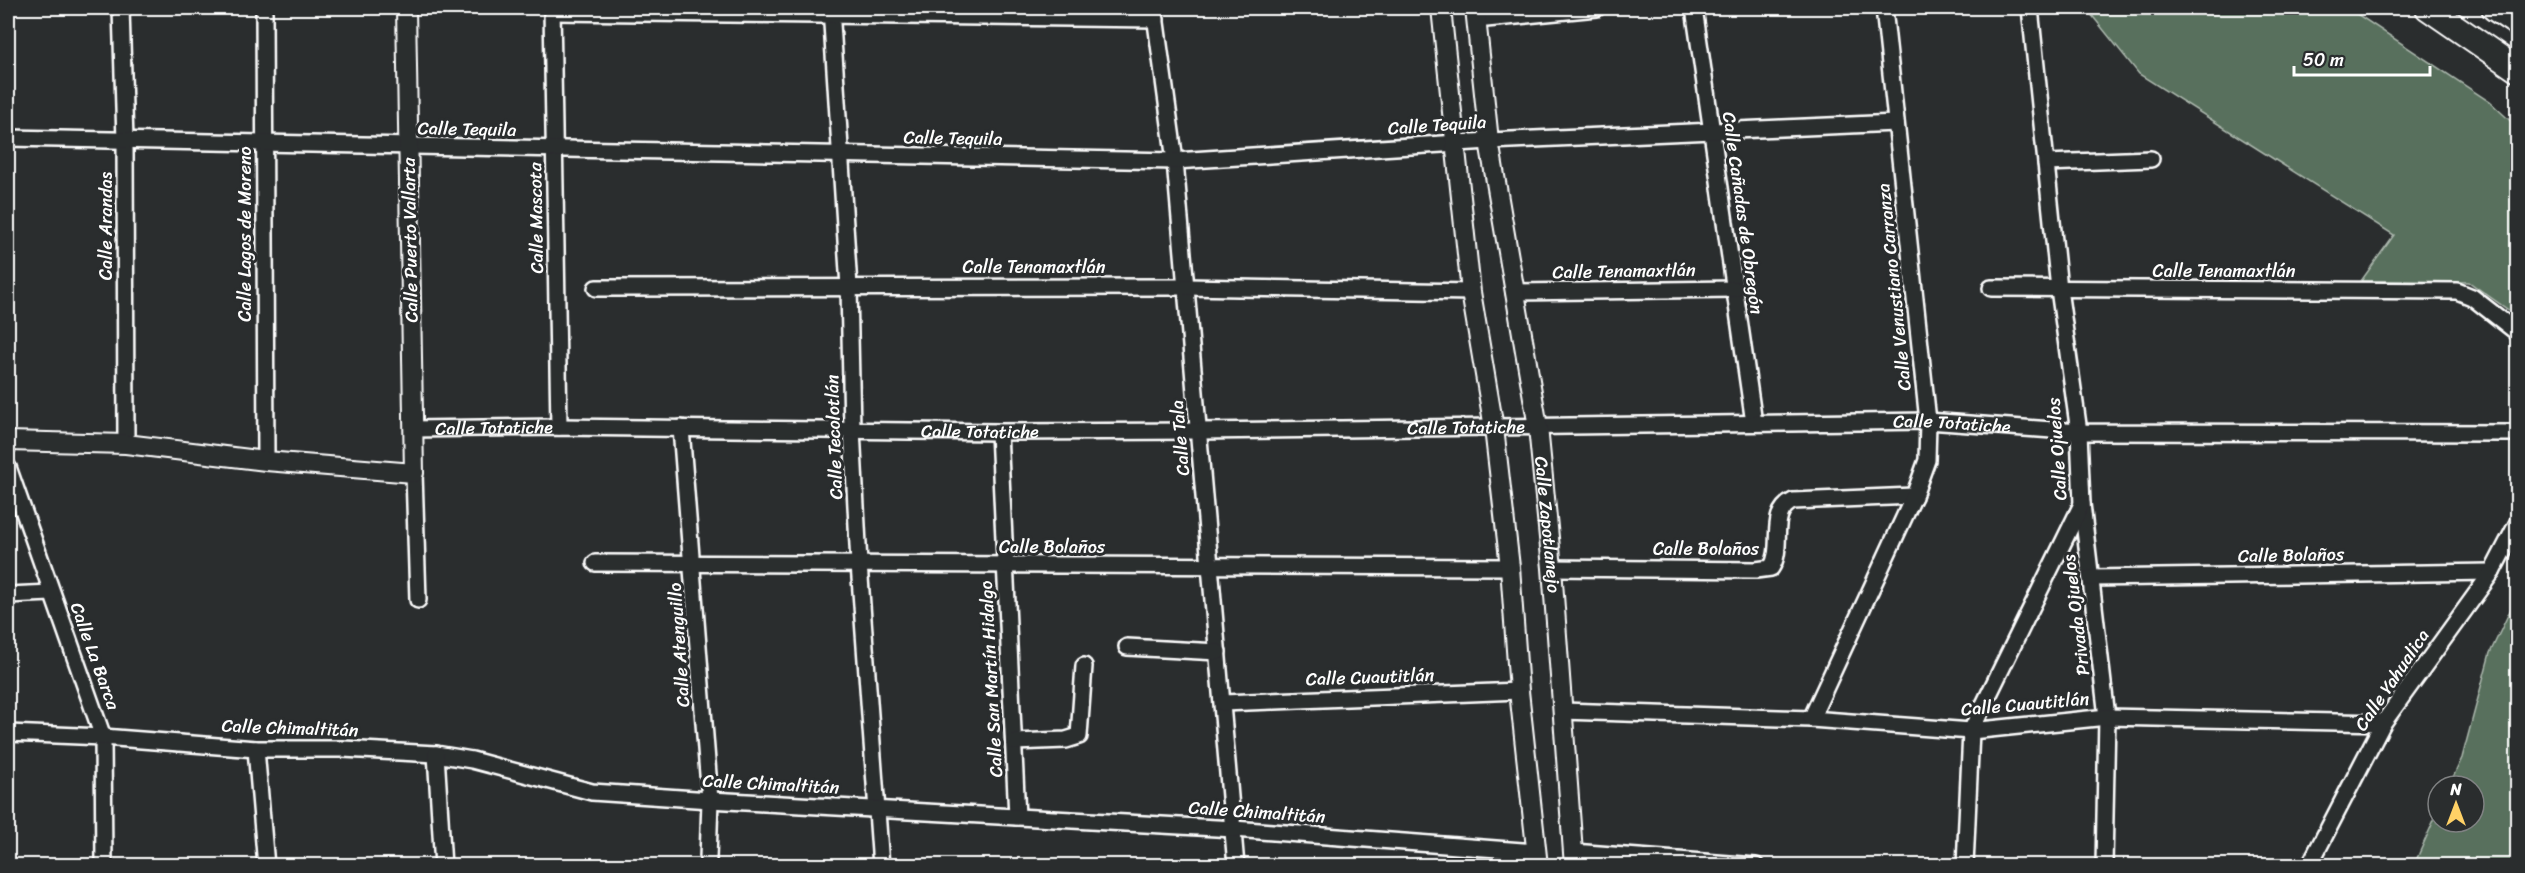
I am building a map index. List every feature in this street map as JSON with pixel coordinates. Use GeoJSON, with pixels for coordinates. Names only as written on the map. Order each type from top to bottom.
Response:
{"type":"FeatureCollection","features":[{"type":"Feature","properties":{"kind":"highway"},"geometry":{"type":"LineString","coordinates":[[2428,8],[2517,70]]}},
{"type":"Feature","properties":{"kind":"highway"},"geometry":{"type":"LineString","coordinates":[[2494,8],[2517,24]]}},
{"type":"Feature","properties":{"kind":"street","name":"Calle Arandas"},"geometry":{"type":"LineString","coordinates":[[121,8],[125,141],[126,444]]}},
{"type":"Feature","properties":{"kind":"street","name":"Calle Lagos de Moreno"},"geometry":{"type":"LineString","coordinates":[[264,8],[266,461]]}},
{"type":"Feature","properties":{"kind":"street","name":"Calle Puerto Vallarta"},"geometry":{"type":"LineString","coordinates":[[406,8],[414,473]]}},
{"type":"Feature","properties":{"kind":"street"},"geometry":{"type":"LineString","coordinates":[[1442,8],[1471,292],[1494,428],[1510,567],[1519,691],[1538,859]]}},
{"type":"Feature","properties":{"kind":"street"},"geometry":{"type":"LineString","coordinates":[[1475,14],[1597,8]]}},
{"type":"Feature","properties":{"kind":"street","name":"Calle Cañadas de Obregón"},"geometry":{"type":"LineString","coordinates":[[1694,8],[1754,423]]}},
{"type":"Feature","properties":{"kind":"street","name":"Calle Venustiano Carranza"},"geometry":{"type":"LineString","coordinates":[[1811,719],[1914,496],[1926,460],[1928,421],[1884,8]]}},
{"type":"Feature","properties":{"kind":"street","name":"Calle Ojuelos"},"geometry":{"type":"LineString","coordinates":[[1965,866],[1971,731],[2082,504],[2079,432],[2060,289],[2030,8]]}},
{"type":"Feature","properties":{"kind":"street"},"geometry":{"type":"LineString","coordinates":[[552,10],[1155,13]]}},
{"type":"Feature","properties":{"kind":"street","name":"Calle Mascota"},"geometry":{"type":"LineString","coordinates":[[552,10],[559,427]]}},
{"type":"Feature","properties":{"kind":"street","name":"Calle Tecolotlán"},"geometry":{"type":"LineString","coordinates":[[831,11],[849,287],[852,429],[859,564],[881,866]]}},
{"type":"Feature","properties":{"kind":"street","name":"Calle Tala"},"geometry":{"type":"LineString","coordinates":[[1155,13],[1175,161],[1236,866]]}},
{"type":"Feature","properties":{"kind":"street","name":"Calle Zapotlanejo"},"geometry":{"type":"LineString","coordinates":[[1475,14],[1489,141],[1538,427],[1552,568],[1573,859]]}},
{"type":"Feature","properties":{"kind":"street","name":"Calle Tequila"},"geometry":{"type":"LineString","coordinates":[[8,138],[1175,161],[1489,141],[1896,123]]}},
{"type":"Feature","properties":{"kind":"street"},"geometry":{"type":"LineString","coordinates":[[2046,163],[2151,159]]}},
{"type":"Feature","properties":{"kind":"street","name":"Calle Tenamaxtlán"},"geometry":{"type":"LineString","coordinates":[[596,288],[1186,287],[1471,292]]}},
{"type":"Feature","properties":{"kind":"street","name":"Calle Tenamaxtlán"},"geometry":{"type":"LineString","coordinates":[[1991,288],[2457,291],[2472,297],[2517,333]]}},
{"type":"Feature","properties":{"kind":"street","name":"Calle Tenamaxtlán"},"geometry":{"type":"LineString","coordinates":[[1514,292],[1735,289]]}},
{"type":"Feature","properties":{"kind":"street","name":"Calle Totatiche"},"geometry":{"type":"LineString","coordinates":[[414,429],[559,427],[999,432],[1199,431],[1928,421],[2079,432],[2517,433]]}},
{"type":"Feature","properties":{"kind":"street","name":"Calle Atenguillo"},"geometry":{"type":"LineString","coordinates":[[681,428],[710,801],[708,859]]}},
{"type":"Feature","properties":{"kind":"street","name":"Calle San Martín Hidalgo"},"geometry":{"type":"LineString","coordinates":[[999,432],[1017,817]]}},
{"type":"Feature","properties":{"kind":"street"},"geometry":{"type":"LineString","coordinates":[[8,441],[126,444],[266,461],[414,473],[418,600]]}},
{"type":"Feature","properties":{"kind":"street","name":"Calle La Barca"},"geometry":{"type":"LineString","coordinates":[[8,467],[104,737],[104,866]]}},
{"type":"Feature","properties":{"kind":"street","name":"Calle Bolaños"},"geometry":{"type":"LineString","coordinates":[[1552,568],[1756,570],[1771,568],[1777,559],[1779,515],[1784,505],[1793,501],[1914,496]]}},
{"type":"Feature","properties":{"kind":"street","name":"Privada Ojuelos"},"geometry":{"type":"LineString","coordinates":[[2082,504],[2107,717],[2104,866]]}},
{"type":"Feature","properties":{"kind":"street","name":"Calle Yahualica"},"geometry":{"type":"LineString","coordinates":[[2309,866],[2383,723],[2492,572],[2517,522]]}},
{"type":"Feature","properties":{"kind":"street","name":"Calle Bolaños"},"geometry":{"type":"LineString","coordinates":[[595,563],[1510,567]]}},
{"type":"Feature","properties":{"kind":"street","name":"Calle Bolaños"},"geometry":{"type":"LineString","coordinates":[[2091,578],[2492,572]]}},
{"type":"Feature","properties":{"kind":"street"},"geometry":{"type":"LineString","coordinates":[[8,595],[51,593]]}},
{"type":"Feature","properties":{"kind":"street"},"geometry":{"type":"LineString","coordinates":[[1127,647],[1218,652]]}},
{"type":"Feature","properties":{"kind":"street"},"geometry":{"type":"LineString","coordinates":[[1014,742],[1066,740],[1079,736],[1084,666]]}},
{"type":"Feature","properties":{"kind":"street","name":"Calle Cuautitlán"},"geometry":{"type":"LineString","coordinates":[[1223,703],[1519,691]]}},
{"type":"Feature","properties":{"kind":"street","name":"Calle Cuautitlán"},"geometry":{"type":"LineString","coordinates":[[1562,711],[1811,719],[1971,731],[2107,717],[2383,723]]}},
{"type":"Feature","properties":{"kind":"street","name":"Calle Chimaltitán"},"geometry":{"type":"LineString","coordinates":[[8,733],[104,737],[256,749],[343,748],[436,754],[472,760],[592,792],[710,801],[1234,830],[1538,859]]}},
{"type":"Feature","properties":{"kind":"street"},"geometry":{"type":"LineString","coordinates":[[256,749],[266,866]]}},
{"type":"Feature","properties":{"kind":"street"},"geometry":{"type":"LineString","coordinates":[[436,754],[443,866]]}},
{"type":"Feature","properties":{"kind":"street"},"geometry":{"type":"LineString","coordinates":[[1573,859],[1756,866]]}},
{"type":"Feature","properties":{"kind":"green space"},"geometry":{"type":"Polygon","coordinates":[[[2086,8],[2348,8],[2490,102],[2517,127],[2517,316],[2469,282],[2361,281],[2394,235],[2139,74],[2086,8]]]}},
{"type":"Feature","properties":{"kind":"green space"},"geometry":{"type":"Polygon","coordinates":[[[2517,596],[2517,865],[2414,865],[2428,834],[2486,834],[2486,774],[2455,774],[2462,758],[2490,653],[2517,596]]]}}]}
